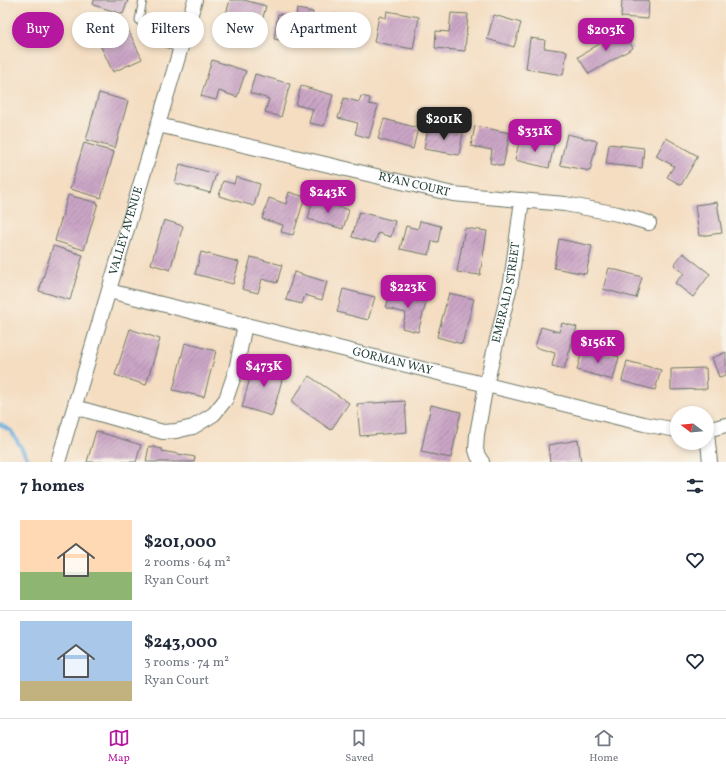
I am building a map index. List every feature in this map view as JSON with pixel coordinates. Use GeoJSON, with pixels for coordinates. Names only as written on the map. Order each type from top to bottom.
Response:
{"type":"FeatureCollection","features":[{"type":"Feature","properties":{"kind":"street","name":"VALLEY AVENUE"},"geometry":{"type":"LineString","coordinates":[[58,462],[195,0]]}},
{"type":"Feature","properties":{"kind":"street","name":"RYAN COURT"},"geometry":{"type":"LineString","coordinates":[[158,125],[452,194],[565,204],[618,214],[649,223]]}},
{"type":"Feature","properties":{"kind":"street","name":"EMERALD STREET"},"geometry":{"type":"LineString","coordinates":[[482,462],[476,450],[477,434],[486,385],[512,282],[522,200]]}},
{"type":"Feature","properties":{"kind":"street","name":"GORMAN WAY"},"geometry":{"type":"LineString","coordinates":[[109,291],[644,424],[670,429]]}},
{"type":"Feature","properties":{"kind":"street"},"geometry":{"type":"LineString","coordinates":[[75,407],[163,432],[193,427],[214,414],[226,399],[236,370],[245,324]]}},
{"type":"Feature","properties":{"kind":"street"},"geometry":{"type":"LineString","coordinates":[[714,429],[726,425]]}},
{"type":"Feature","properties":{"kind":"street"},"geometry":{"type":"LineString","coordinates":[[709,450],[710,462]]}},
{"type":"Feature","properties":{"kind":"lane"},"geometry":{"type":"LineString","coordinates":[[143,0],[139,20],[151,36],[180,50]]}},
{"type":"Feature","properties":{"kind":"building"},"geometry":{"type":"Polygon","coordinates":[[[94,0],[128,0],[124,12],[116,12],[93,5],[94,0]]]}},
{"type":"Feature","properties":{"kind":"building"},"geometry":{"type":"Polygon","coordinates":[[[230,0],[244,0],[266,6],[264,12],[227,12],[230,0]]]}},
{"type":"Feature","properties":{"kind":"building"},"geometry":{"type":"Polygon","coordinates":[[[622,0],[649,0],[648,19],[621,17],[622,0]]]}},
{"type":"Feature","properties":{"kind":"building"},"geometry":{"type":"Polygon","coordinates":[[[297,9],[313,12],[297,12],[297,9]]]}},
{"type":"Feature","properties":{"kind":"building"},"geometry":{"type":"Polygon","coordinates":[[[387,11],[419,17],[413,49],[374,42],[379,16],[386,18],[387,11]]]}},
{"type":"Feature","properties":{"kind":"building"},"geometry":{"type":"Polygon","coordinates":[[[451,13],[468,14],[465,51],[435,48],[436,31],[449,32],[451,13]]]}},
{"type":"Feature","properties":{"kind":"building"},"geometry":{"type":"Polygon","coordinates":[[[494,15],[521,23],[514,47],[487,39],[494,15]]]}},
{"type":"Feature","properties":{"kind":"building"},"geometry":{"type":"Polygon","coordinates":[[[276,26],[276,39],[274,39],[276,26]]]}},
{"type":"Feature","properties":{"kind":"building"},"geometry":{"type":"Polygon","coordinates":[[[622,30],[633,48],[589,74],[578,57],[622,30]]]}},
{"type":"Feature","properties":{"kind":"building"},"geometry":{"type":"Polygon","coordinates":[[[129,32],[142,59],[113,72],[102,48],[129,48],[129,32]]]}},
{"type":"Feature","properties":{"kind":"building"},"geometry":{"type":"Polygon","coordinates":[[[530,38],[545,40],[544,48],[567,51],[563,75],[526,69],[530,38]]]}},
{"type":"Feature","properties":{"kind":"building"},"geometry":{"type":"Polygon","coordinates":[[[212,60],[246,71],[237,97],[219,91],[216,100],[201,96],[212,60]]]}},
{"type":"Feature","properties":{"kind":"building"},"geometry":{"type":"Polygon","coordinates":[[[255,74],[290,84],[281,117],[265,112],[269,99],[250,93],[255,74]]]}},
{"type":"Feature","properties":{"kind":"building"},"geometry":{"type":"Polygon","coordinates":[[[301,86],[333,95],[324,126],[309,123],[313,109],[296,105],[301,86]]]}},
{"type":"Feature","properties":{"kind":"building"},"geometry":{"type":"Polygon","coordinates":[[[99,93],[128,101],[115,148],[86,140],[99,93]]]}},
{"type":"Feature","properties":{"kind":"building"},"geometry":{"type":"Polygon","coordinates":[[[361,96],[370,98],[369,104],[378,106],[369,138],[355,134],[358,123],[338,118],[344,98],[359,102],[361,96]]]}},
{"type":"Feature","properties":{"kind":"building"},"geometry":{"type":"Polygon","coordinates":[[[384,119],[418,128],[413,149],[378,139],[384,119]]]}},
{"type":"Feature","properties":{"kind":"building"},"geometry":{"type":"Polygon","coordinates":[[[475,126],[510,133],[503,166],[490,163],[492,150],[471,146],[475,126]]]}},
{"type":"Feature","properties":{"kind":"building"},"geometry":{"type":"Polygon","coordinates":[[[428,127],[463,133],[459,155],[424,149],[428,127]]]}},
{"type":"Feature","properties":{"kind":"building"},"geometry":{"type":"Polygon","coordinates":[[[567,134],[597,141],[590,171],[560,165],[567,134]]]}},
{"type":"Feature","properties":{"kind":"building"},"geometry":{"type":"Polygon","coordinates":[[[520,138],[554,145],[549,168],[515,160],[520,138]]]}},
{"type":"Feature","properties":{"kind":"building"},"geometry":{"type":"Polygon","coordinates":[[[666,138],[698,156],[681,185],[667,177],[674,166],[656,156],[666,138]]]}},
{"type":"Feature","properties":{"kind":"building"},"geometry":{"type":"Polygon","coordinates":[[[84,143],[114,152],[101,198],[70,189],[84,143]]]}},
{"type":"Feature","properties":{"kind":"building"},"geometry":{"type":"Polygon","coordinates":[[[609,144],[644,148],[642,168],[606,164],[609,144]]]}},
{"type":"Feature","properties":{"kind":"building"},"geometry":{"type":"Polygon","coordinates":[[[180,164],[216,174],[210,193],[175,183],[180,164]]]}},
{"type":"Feature","properties":{"kind":"building"},"geometry":{"type":"Polygon","coordinates":[[[236,177],[260,184],[254,206],[219,196],[223,181],[234,184],[236,177]]]}},
{"type":"Feature","properties":{"kind":"building"},"geometry":{"type":"Polygon","coordinates":[[[289,192],[305,197],[293,235],[281,232],[283,225],[262,219],[269,198],[286,204],[289,192]]]}},
{"type":"Feature","properties":{"kind":"building"},"geometry":{"type":"Polygon","coordinates":[[[68,195],[98,203],[84,250],[55,241],[68,195]]]}},
{"type":"Feature","properties":{"kind":"building"},"geometry":{"type":"Polygon","coordinates":[[[313,199],[349,210],[343,229],[308,219],[313,199]]]}},
{"type":"Feature","properties":{"kind":"building"},"geometry":{"type":"Polygon","coordinates":[[[717,202],[722,233],[699,236],[695,205],[717,202]]]}},
{"type":"Feature","properties":{"kind":"building"},"geometry":{"type":"Polygon","coordinates":[[[359,212],[395,221],[391,237],[378,233],[375,243],[352,237],[359,212]]]}},
{"type":"Feature","properties":{"kind":"building"},"geometry":{"type":"Polygon","coordinates":[[[164,220],[183,226],[170,270],[151,264],[164,220]]]}},
{"type":"Feature","properties":{"kind":"building"},"geometry":{"type":"Polygon","coordinates":[[[420,221],[441,226],[438,242],[432,241],[429,255],[400,249],[406,226],[418,229],[420,221]]]}},
{"type":"Feature","properties":{"kind":"building"},"geometry":{"type":"Polygon","coordinates":[[[465,228],[487,231],[480,275],[457,272],[465,228]]]}},
{"type":"Feature","properties":{"kind":"building"},"geometry":{"type":"Polygon","coordinates":[[[559,239],[592,246],[586,274],[554,268],[559,239]]]}},
{"type":"Feature","properties":{"kind":"building"},"geometry":{"type":"Polygon","coordinates":[[[53,246],[83,255],[70,300],[39,291],[53,246]]]}},
{"type":"Feature","properties":{"kind":"building"},"geometry":{"type":"Polygon","coordinates":[[[201,252],[239,262],[233,284],[195,274],[201,252]]]}},
{"type":"Feature","properties":{"kind":"building"},"geometry":{"type":"Polygon","coordinates":[[[683,253],[710,274],[693,297],[675,283],[684,273],[674,265],[683,253]]]}},
{"type":"Feature","properties":{"kind":"building"},"geometry":{"type":"Polygon","coordinates":[[[251,257],[282,265],[277,283],[262,279],[258,293],[242,289],[251,257]]]}},
{"type":"Feature","properties":{"kind":"building"},"geometry":{"type":"Polygon","coordinates":[[[609,268],[642,277],[636,298],[603,289],[609,268]]]}},
{"type":"Feature","properties":{"kind":"building"},"geometry":{"type":"Polygon","coordinates":[[[294,272],[327,282],[322,300],[305,295],[302,304],[286,300],[294,272]]]}},
{"type":"Feature","properties":{"kind":"building"},"geometry":{"type":"Polygon","coordinates":[[[343,289],[375,297],[368,320],[337,312],[343,289]]]}},
{"type":"Feature","properties":{"kind":"building"},"geometry":{"type":"Polygon","coordinates":[[[391,290],[427,299],[418,332],[402,328],[406,313],[386,308],[391,290]]]}},
{"type":"Feature","properties":{"kind":"building"},"geometry":{"type":"Polygon","coordinates":[[[449,293],[474,299],[462,344],[437,337],[449,293]]]}},
{"type":"Feature","properties":{"kind":"building"},"geometry":{"type":"Polygon","coordinates":[[[562,323],[577,327],[564,369],[552,366],[555,353],[535,347],[541,327],[559,332],[562,323]]]}},
{"type":"Feature","properties":{"kind":"building"},"geometry":{"type":"Polygon","coordinates":[[[130,329],[160,339],[146,385],[115,375],[130,329]]]}},
{"type":"Feature","properties":{"kind":"building"},"geometry":{"type":"Polygon","coordinates":[[[185,343],[216,351],[204,397],[173,390],[185,343]]]}},
{"type":"Feature","properties":{"kind":"building"},"geometry":{"type":"Polygon","coordinates":[[[583,347],[619,357],[613,380],[577,370],[583,347]]]}},
{"type":"Feature","properties":{"kind":"building"},"geometry":{"type":"Polygon","coordinates":[[[726,352],[726,375],[719,377],[712,358],[726,352]]]}},
{"type":"Feature","properties":{"kind":"building"},"geometry":{"type":"Polygon","coordinates":[[[255,360],[285,369],[272,416],[242,407],[255,360]]]}},
{"type":"Feature","properties":{"kind":"building"},"geometry":{"type":"Polygon","coordinates":[[[627,361],[661,370],[655,390],[622,381],[627,361]]]}},
{"type":"Feature","properties":{"kind":"building"},"geometry":{"type":"Polygon","coordinates":[[[706,368],[707,389],[671,390],[671,369],[706,368]]]}},
{"type":"Feature","properties":{"kind":"building"},"geometry":{"type":"Polygon","coordinates":[[[309,376],[349,403],[331,430],[291,402],[309,376]]]}},
{"type":"Feature","properties":{"kind":"building"},"geometry":{"type":"Polygon","coordinates":[[[405,401],[407,432],[360,436],[357,404],[405,401]]]}},
{"type":"Feature","properties":{"kind":"building"},"geometry":{"type":"Polygon","coordinates":[[[431,405],[461,412],[451,458],[421,452],[431,405]]]}},
{"type":"Feature","properties":{"kind":"building"},"geometry":{"type":"Polygon","coordinates":[[[96,431],[141,445],[136,462],[87,462],[96,431]]]}},
{"type":"Feature","properties":{"kind":"building"},"geometry":{"type":"Polygon","coordinates":[[[578,440],[581,462],[550,462],[548,445],[578,440]]]}},
{"type":"Feature","properties":{"kind":"building"},"geometry":{"type":"Polygon","coordinates":[[[149,446],[162,449],[162,451],[195,457],[194,462],[146,462],[149,446]]]}},
{"type":"Feature","properties":{"kind":"waterway"},"geometry":{"type":"LineString","coordinates":[[0,424],[11,431],[29,462]]}}]}
